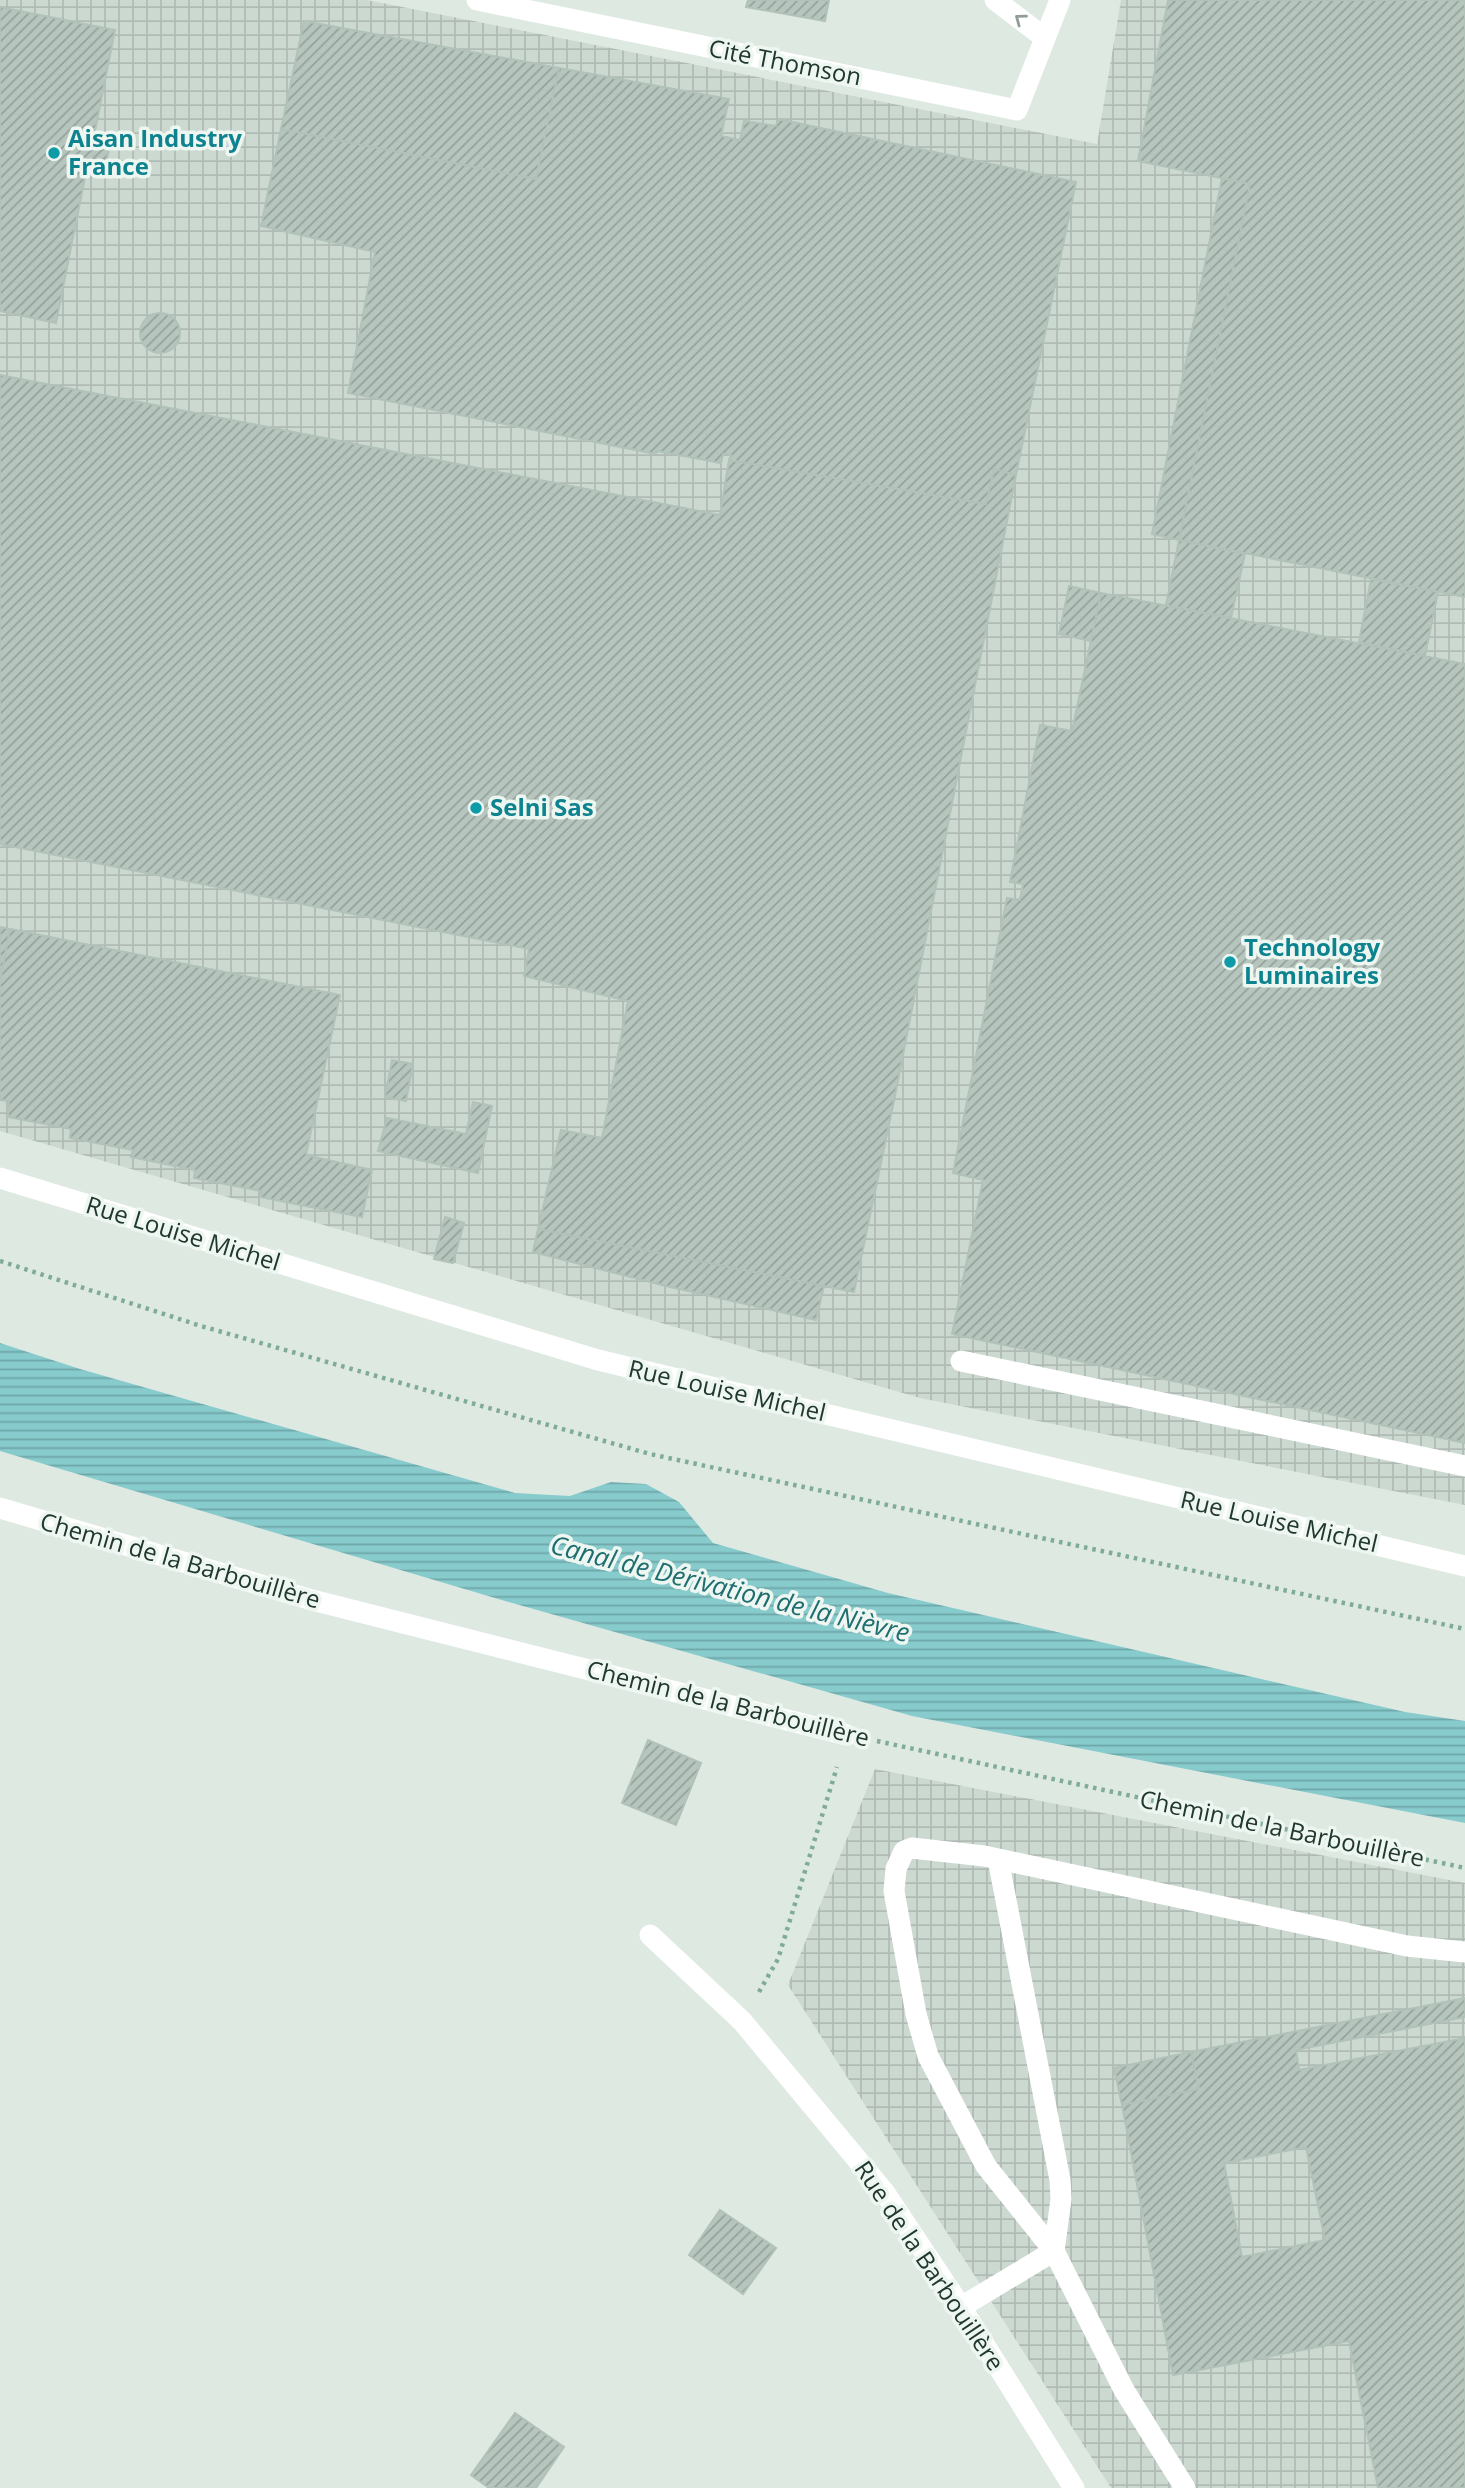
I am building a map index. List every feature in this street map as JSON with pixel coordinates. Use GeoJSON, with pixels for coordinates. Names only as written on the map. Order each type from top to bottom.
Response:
{"type":"FeatureCollection","features":[{"type":"Feature","properties":{"kind":"street","name":"Cité Thomson"},"geometry":{"type":"LineString","coordinates":[[477,0],[1017,110],[1060,0]]}},
{"type":"Feature","properties":{"kind":"street"},"geometry":{"type":"LineString","coordinates":[[995,0],[1045,38]]}},
{"type":"Feature","properties":{"kind":"street","name":"Rue Louise Michel"},"geometry":{"type":"LineString","coordinates":[[0,1178],[598,1360],[1465,1566]]}},
{"type":"Feature","properties":{"kind":"street"},"geometry":{"type":"LineString","coordinates":[[961,1361],[1465,1466]]}},
{"type":"Feature","properties":{"kind":"street","name":"Chemin de la Barbouillère"},"geometry":{"type":"LineString","coordinates":[[0,1508],[312,1600],[847,1735]]}},
{"type":"Feature","properties":{"kind":"street"},"geometry":{"type":"LineString","coordinates":[[1185,2488],[1124,2390],[1054,2251],[986,2166],[928,2056],[916,2014],[894,1891],[896,1869],[904,1851],[912,1848],[998,1859],[1407,1946],[1465,1952]]}},
{"type":"Feature","properties":{"kind":"street"},"geometry":{"type":"LineString","coordinates":[[998,1859],[1060,2180],[1061,2199],[1054,2251]]}},
{"type":"Feature","properties":{"kind":"street","name":"Rue de la Barbouillère"},"geometry":{"type":"LineString","coordinates":[[650,1935],[742,2021],[885,2193],[961,2307],[1074,2488]]}},
{"type":"Feature","properties":{"kind":"street"},"geometry":{"type":"LineString","coordinates":[[961,2307],[1054,2251]]}},
{"type":"Feature","properties":{"kind":"path"},"geometry":{"type":"LineString","coordinates":[[0,1261],[201,1326],[650,1454],[1465,1629]]}},
{"type":"Feature","properties":{"kind":"path"},"geometry":{"type":"LineString","coordinates":[[742,2021],[778,1959],[847,1735]]}},
{"type":"Feature","properties":{"kind":"path","name":"Chemin de la Barbouillère"},"geometry":{"type":"LineString","coordinates":[[847,1735],[1465,1868]]}},
{"type":"Feature","properties":{"kind":"shaded area"},"geometry":{"type":"Polygon","coordinates":[[[0,0],[367,0],[1097,144],[1121,0],[1465,0],[1465,1505],[920,1398],[0,1131],[0,0]]]}},
{"type":"Feature","properties":{"kind":"shaded area"},"geometry":{"type":"Polygon","coordinates":[[[875,1769],[1465,1883],[1465,2488],[1111,2488],[788,1985],[875,1769]]]}},
{"type":"Feature","properties":{"kind":"water","name":"Canal de Dérivation de la Nièvre"},"geometry":{"type":"Polygon","coordinates":[[[0,1343],[80,1369],[515,1493],[570,1496],[611,1482],[646,1484],[679,1502],[713,1543],[888,1593],[1405,1712],[1465,1721],[1465,1823],[912,1716],[505,1601],[0,1451],[0,1343]]]}},
{"type":"Feature","properties":{"kind":"building"},"geometry":{"type":"Polygon","coordinates":[[[748,0],[829,0],[825,21],[746,7],[748,0]]]}},
{"type":"Feature","properties":{"kind":"building"},"geometry":{"type":"Polygon","coordinates":[[[1168,0],[1465,0],[1465,597],[1179,540],[1250,184],[1138,161],[1168,0]]]}},
{"type":"Feature","properties":{"kind":"building","name":"Aisan Industry France"},"geometry":{"type":"Polygon","coordinates":[[[0,7],[115,30],[94,136],[111,139],[105,169],[87,167],[56,323],[0,311],[0,7]]]}},
{"type":"Feature","properties":{"kind":"building"},"geometry":{"type":"Polygon","coordinates":[[[304,21],[559,68],[536,179],[281,129],[304,21]]]}},
{"type":"Feature","properties":{"kind":"building"},"geometry":{"type":"Polygon","coordinates":[[[559,68],[729,99],[721,136],[740,140],[744,121],[776,126],[778,119],[1076,182],[1016,475],[994,469],[986,504],[729,460],[731,455],[723,454],[721,463],[657,451],[656,454],[348,393],[375,252],[261,226],[281,129],[536,179],[559,68]]]}},
{"type":"Feature","properties":{"kind":"building"},"geometry":{"type":"Polygon","coordinates":[[[1222,178],[1250,184],[1179,540],[1152,534],[1222,178]]]}},
{"type":"Feature","properties":{"kind":"building"},"geometry":{"type":"Polygon","coordinates":[[[160,313],[168,314],[174,319],[179,325],[179,341],[174,347],[168,352],[160,353],[152,352],[146,347],[141,341],[140,333],[141,325],[146,319],[152,314],[160,313]]]}},
{"type":"Feature","properties":{"kind":"building","name":"Selni Sas"},"geometry":{"type":"Polygon","coordinates":[[[0,375],[720,515],[729,460],[986,504],[994,469],[1016,475],[854,1292],[538,1229],[561,1130],[602,1138],[628,1001],[524,976],[529,949],[0,844],[0,375]]]}},
{"type":"Feature","properties":{"kind":"building"},"geometry":{"type":"Polygon","coordinates":[[[1179,540],[1245,554],[1231,618],[1166,605],[1179,540]]]}},
{"type":"Feature","properties":{"kind":"building"},"geometry":{"type":"Polygon","coordinates":[[[1371,579],[1438,592],[1425,656],[1359,642],[1371,579]]]}},
{"type":"Feature","properties":{"kind":"building"},"geometry":{"type":"Polygon","coordinates":[[[1069,586],[1101,593],[1091,641],[1059,634],[1069,586]]]}},
{"type":"Feature","properties":{"kind":"building","name":"Technology Luminaires"},"geometry":{"type":"Polygon","coordinates":[[[1101,593],[1465,664],[1465,1443],[952,1334],[983,1180],[953,1173],[1007,898],[1020,900],[1023,884],[1010,882],[1040,725],[1072,731],[1101,593]]]}},
{"type":"Feature","properties":{"kind":"building"},"geometry":{"type":"Polygon","coordinates":[[[0,927],[10,929],[0,982],[0,927]]]}},
{"type":"Feature","properties":{"kind":"building"},"geometry":{"type":"Polygon","coordinates":[[[10,929],[340,995],[306,1155],[372,1170],[362,1217],[260,1197],[261,1191],[194,1178],[195,1170],[131,1157],[133,1150],[70,1138],[71,1129],[8,1117],[9,1101],[0,1100],[0,982],[10,929]]]}},
{"type":"Feature","properties":{"kind":"building"},"geometry":{"type":"Polygon","coordinates":[[[392,1060],[413,1064],[406,1101],[385,1097],[392,1060]]]}},
{"type":"Feature","properties":{"kind":"building"},"geometry":{"type":"Polygon","coordinates":[[[473,1102],[492,1106],[478,1173],[378,1151],[387,1118],[466,1134],[473,1102]]]}},
{"type":"Feature","properties":{"kind":"building"},"geometry":{"type":"Polygon","coordinates":[[[445,1217],[464,1223],[453,1263],[434,1259],[445,1217]]]}},
{"type":"Feature","properties":{"kind":"building"},"geometry":{"type":"Polygon","coordinates":[[[538,1229],[824,1286],[816,1320],[533,1252],[538,1229]]]}},
{"type":"Feature","properties":{"kind":"building"},"geometry":{"type":"Polygon","coordinates":[[[648,1740],[701,1763],[676,1825],[622,1803],[648,1740]]]}},
{"type":"Feature","properties":{"kind":"building"},"geometry":{"type":"Polygon","coordinates":[[[1465,1998],[1465,2017],[1296,2050],[1299,2070],[1465,2038],[1465,2488],[1378,2488],[1349,2341],[1173,2375],[1122,2105],[1199,2089],[1191,2052],[1465,1998]],[[1306,2147],[1224,2163],[1242,2257],[1325,2240],[1306,2147]]]}},
{"type":"Feature","properties":{"kind":"building"},"geometry":{"type":"Polygon","coordinates":[[[1191,2052],[1199,2089],[1122,2105],[1114,2068],[1191,2052]]]}},
{"type":"Feature","properties":{"kind":"building"},"geometry":{"type":"Polygon","coordinates":[[[720,2210],[776,2248],[743,2294],[689,2255],[720,2210]]]}},
{"type":"Feature","properties":{"kind":"building"},"geometry":{"type":"Polygon","coordinates":[[[515,2413],[564,2447],[536,2488],[489,2488],[471,2475],[515,2413]]]}},
{"type":"Feature","properties":{"kind":"place","name":"Aisan Industry France"},"geometry":{"type":"Point","coordinates":[54,153]}},
{"type":"Feature","properties":{"kind":"place","name":"Selni Sas"},"geometry":{"type":"Point","coordinates":[476,808]}},
{"type":"Feature","properties":{"kind":"place","name":"Technology Luminaires"},"geometry":{"type":"Point","coordinates":[1230,962]}}]}
